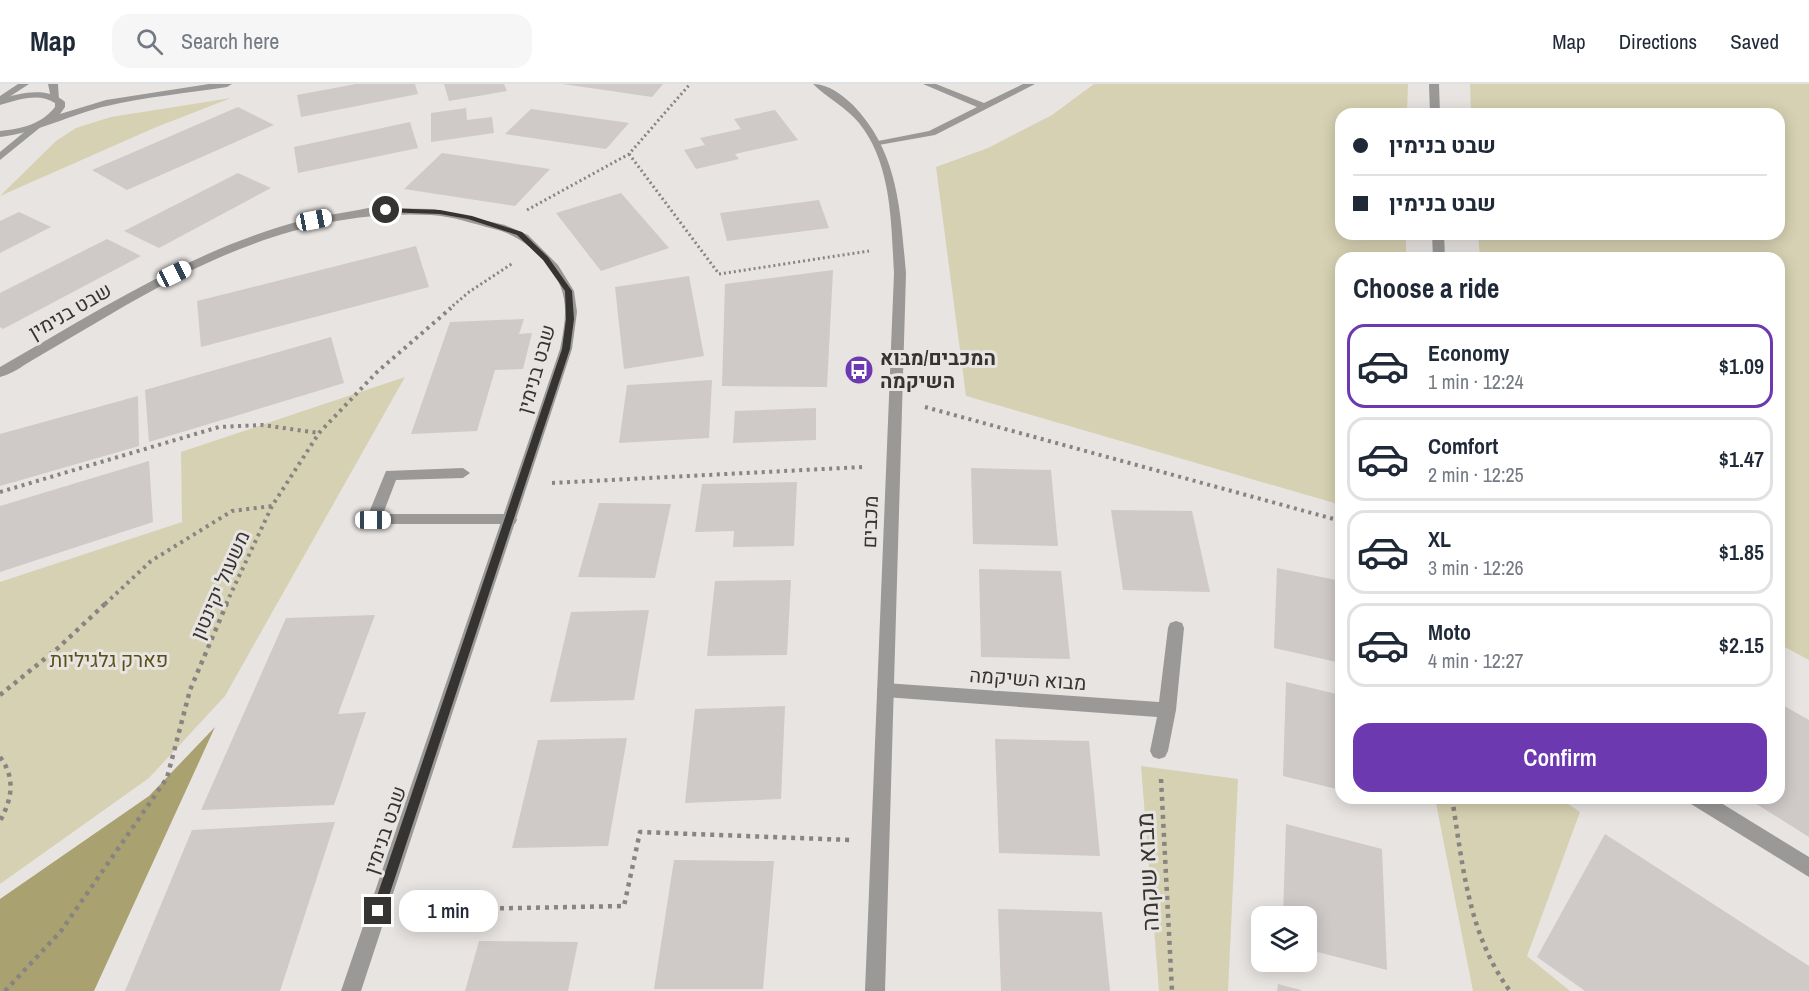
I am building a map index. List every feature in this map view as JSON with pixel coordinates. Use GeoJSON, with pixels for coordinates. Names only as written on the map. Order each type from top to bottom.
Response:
{"type":"FeatureCollection","features":[{"type":"Feature","properties":{"kind":"street"},"geometry":{"type":"LineString","coordinates":[[0,101],[24,84]]}},
{"type":"Feature","properties":{"kind":"street"},"geometry":{"type":"LineString","coordinates":[[48,120],[60,108],[53,84]]}},
{"type":"Feature","properties":{"kind":"street"},"geometry":{"type":"LineString","coordinates":[[0,135],[106,103],[227,84]]}},
{"type":"Feature","properties":{"kind":"street","name":"מכבים"},"geometry":{"type":"LineString","coordinates":[[818,84],[852,110],[870,131],[886,161],[900,273],[875,991]]}},
{"type":"Feature","properties":{"kind":"street"},"geometry":{"type":"LineString","coordinates":[[928,84],[986,107]]}},
{"type":"Feature","properties":{"kind":"street"},"geometry":{"type":"LineString","coordinates":[[877,144],[932,133],[1030,84]]}},
{"type":"Feature","properties":{"kind":"street"},"geometry":{"type":"LineString","coordinates":[[1434,84],[1435,108]]}},
{"type":"Feature","properties":{"kind":"street"},"geometry":{"type":"LineString","coordinates":[[82,100],[156,94]]}},
{"type":"Feature","properties":{"kind":"street"},"geometry":{"type":"LineString","coordinates":[[0,101],[37,95],[57,100],[70,100]]}},
{"type":"Feature","properties":{"kind":"street"},"geometry":{"type":"LineString","coordinates":[[0,157],[36,126]]}},
{"type":"Feature","properties":{"kind":"street","name":"שבט בנימין"},"geometry":{"type":"LineString","coordinates":[[0,373],[174,274],[241,243],[281,230],[346,214],[418,209],[470,217],[499,226],[519,233],[536,248],[555,269],[568,291],[570,319],[566,349],[351,991]]}},
{"type":"Feature","properties":{"kind":"street"},"geometry":{"type":"LineString","coordinates":[[463,473],[391,475],[373,520],[510,520]]}},
{"type":"Feature","properties":{"kind":"street"},"geometry":{"type":"LineString","coordinates":[[1159,751],[1167,710],[1176,628]]}},
{"type":"Feature","properties":{"kind":"street","name":"מבוא השיקמה"},"geometry":{"type":"LineString","coordinates":[[885,690],[1167,710]]}},
{"type":"Feature","properties":{"kind":"street"},"geometry":{"type":"LineString","coordinates":[[1708,804],[1809,868]]}},
{"type":"Feature","properties":{"kind":"path"},"geometry":{"type":"LineString","coordinates":[[499,226],[629,154],[690,84]]}},
{"type":"Feature","properties":{"kind":"path"},"geometry":{"type":"LineString","coordinates":[[629,154],[719,274],[897,246]]}},
{"type":"Feature","properties":{"kind":"path","name":"משעול יקינטון"},"geometry":{"type":"LineString","coordinates":[[5,991],[61,931],[167,778],[190,690],[232,590],[272,506],[319,433],[377,372],[469,292],[536,248]]}},
{"type":"Feature","properties":{"kind":"path"},"geometry":{"type":"LineString","coordinates":[[896,399],[1335,518]]}},
{"type":"Feature","properties":{"kind":"path"},"geometry":{"type":"LineString","coordinates":[[0,492],[219,428],[262,425],[319,433]]}},
{"type":"Feature","properties":{"kind":"path"},"geometry":{"type":"LineString","coordinates":[[522,485],[893,465]]}},
{"type":"Feature","properties":{"kind":"path"},"geometry":{"type":"LineString","coordinates":[[0,695],[58,648],[151,561],[232,511],[272,506]]}},
{"type":"Feature","properties":{"kind":"path","name":"מבוא שקמה"},"geometry":{"type":"LineString","coordinates":[[1159,751],[1172,991]]}},
{"type":"Feature","properties":{"kind":"path"},"geometry":{"type":"LineString","coordinates":[[0,757],[9,768],[11,793],[0,821]]}},
{"type":"Feature","properties":{"kind":"path"},"geometry":{"type":"LineString","coordinates":[[1453,804],[1473,917],[1497,975],[1510,991]]}},
{"type":"Feature","properties":{"kind":"path"},"geometry":{"type":"LineString","coordinates":[[378,911],[624,906],[640,832],[880,842]]}},
{"type":"Feature","properties":{"kind":"green space"},"geometry":{"type":"Polygon","coordinates":[[[1094,84],[1408,84],[1407,108],[1335,108],[1335,240],[1406,240],[1406,252],[1335,252],[1335,503],[966,396],[936,167],[988,148],[1052,115],[1094,84]]]}},
{"type":"Feature","properties":{"kind":"green space"},"geometry":{"type":"Polygon","coordinates":[[[1470,84],[1809,84],[1809,660],[1785,647],[1785,252],[1480,252],[1478,240],[1785,240],[1785,108],[1471,108],[1470,84]]]}},
{"type":"Feature","properties":{"kind":"green space"},"geometry":{"type":"Polygon","coordinates":[[[231,98],[154,128],[0,196],[56,141],[76,128],[111,117],[231,98]]]}},
{"type":"Feature","properties":{"kind":"green space","name":"פארק גלגיליות"},"geometry":{"type":"Polygon","coordinates":[[[405,377],[225,696],[149,778],[0,884],[0,582],[182,522],[181,452],[405,377]]]}},
{"type":"Feature","properties":{"kind":"green space"},"geometry":{"type":"Polygon","coordinates":[[[1141,766],[1238,779],[1228,991],[1159,991],[1141,766]]]}},
{"type":"Feature","properties":{"kind":"green space"},"geometry":{"type":"Polygon","coordinates":[[[1436,804],[1568,804],[1580,812],[1527,956],[1570,991],[1473,991],[1436,804]]]}},
{"type":"Feature","properties":{"kind":"shaded area"},"geometry":{"type":"Polygon","coordinates":[[[215,727],[94,991],[0,991],[0,899],[149,796],[215,727]]]}},
{"type":"Feature","properties":{"kind":"building"},"geometry":{"type":"Polygon","coordinates":[[[356,84],[415,84],[418,94],[301,117],[297,95],[356,84]]]}},
{"type":"Feature","properties":{"kind":"building"},"geometry":{"type":"Polygon","coordinates":[[[444,84],[504,84],[507,91],[449,101],[444,84]]]}},
{"type":"Feature","properties":{"kind":"building"},"geometry":{"type":"Polygon","coordinates":[[[563,84],[663,84],[652,97],[563,84]]]}},
{"type":"Feature","properties":{"kind":"building"},"geometry":{"type":"Polygon","coordinates":[[[238,107],[274,125],[127,190],[92,170],[238,107]]]}},
{"type":"Feature","properties":{"kind":"building"},"geometry":{"type":"Polygon","coordinates":[[[466,108],[467,120],[492,117],[494,133],[431,142],[431,113],[466,108]]]}},
{"type":"Feature","properties":{"kind":"building"},"geometry":{"type":"Polygon","coordinates":[[[531,109],[629,123],[606,149],[505,134],[531,109]]]}},
{"type":"Feature","properties":{"kind":"building"},"geometry":{"type":"Polygon","coordinates":[[[775,110],[798,140],[735,154],[739,159],[696,169],[684,150],[705,145],[700,138],[741,129],[734,119],[775,110]]]}},
{"type":"Feature","properties":{"kind":"building"},"geometry":{"type":"Polygon","coordinates":[[[410,122],[418,148],[298,173],[294,147],[410,122]]]}},
{"type":"Feature","properties":{"kind":"building"},"geometry":{"type":"Polygon","coordinates":[[[442,153],[550,169],[515,206],[404,189],[442,153]]]}},
{"type":"Feature","properties":{"kind":"building"},"geometry":{"type":"Polygon","coordinates":[[[238,173],[271,188],[159,248],[124,231],[238,173]]]}},
{"type":"Feature","properties":{"kind":"building"},"geometry":{"type":"Polygon","coordinates":[[[621,193],[669,248],[601,271],[556,213],[621,193]]]}},
{"type":"Feature","properties":{"kind":"building"},"geometry":{"type":"Polygon","coordinates":[[[819,200],[829,228],[727,241],[720,213],[819,200]]]}},
{"type":"Feature","properties":{"kind":"building"},"geometry":{"type":"Polygon","coordinates":[[[19,212],[51,227],[0,253],[0,221],[19,212]]]}},
{"type":"Feature","properties":{"kind":"building"},"geometry":{"type":"Polygon","coordinates":[[[107,239],[141,256],[3,329],[0,327],[0,293],[107,239]]]}},
{"type":"Feature","properties":{"kind":"building"},"geometry":{"type":"Polygon","coordinates":[[[416,246],[429,287],[201,347],[197,301],[416,246]]]}},
{"type":"Feature","properties":{"kind":"building"},"geometry":{"type":"Polygon","coordinates":[[[833,270],[827,387],[722,386],[725,284],[833,270]]]}},
{"type":"Feature","properties":{"kind":"building"},"geometry":{"type":"Polygon","coordinates":[[[689,276],[704,356],[624,369],[615,287],[689,276]]]}},
{"type":"Feature","properties":{"kind":"building"},"geometry":{"type":"Polygon","coordinates":[[[524,319],[519,334],[532,333],[523,369],[495,370],[477,431],[411,434],[450,322],[524,319]]]}},
{"type":"Feature","properties":{"kind":"building"},"geometry":{"type":"Polygon","coordinates":[[[331,337],[344,383],[149,442],[145,390],[331,337]]]}},
{"type":"Feature","properties":{"kind":"building"},"geometry":{"type":"Polygon","coordinates":[[[712,380],[709,438],[619,443],[627,385],[712,380]]]}},
{"type":"Feature","properties":{"kind":"building"},"geometry":{"type":"Polygon","coordinates":[[[138,396],[139,446],[0,486],[0,434],[138,396]]]}},
{"type":"Feature","properties":{"kind":"building"},"geometry":{"type":"Polygon","coordinates":[[[816,408],[816,440],[733,443],[735,411],[816,408]]]}},
{"type":"Feature","properties":{"kind":"building"},"geometry":{"type":"Polygon","coordinates":[[[149,461],[153,522],[0,572],[0,506],[149,461]]]}},
{"type":"Feature","properties":{"kind":"building"},"geometry":{"type":"Polygon","coordinates":[[[971,468],[1051,470],[1058,546],[973,544],[971,468]]]}},
{"type":"Feature","properties":{"kind":"building"},"geometry":{"type":"Polygon","coordinates":[[[797,482],[794,546],[733,547],[734,531],[695,532],[702,484],[797,482]]]}},
{"type":"Feature","properties":{"kind":"building"},"geometry":{"type":"Polygon","coordinates":[[[599,503],[671,504],[655,578],[578,577],[599,503]]]}},
{"type":"Feature","properties":{"kind":"building"},"geometry":{"type":"Polygon","coordinates":[[[1111,510],[1192,511],[1210,592],[1123,590],[1111,510]]]}},
{"type":"Feature","properties":{"kind":"building"},"geometry":{"type":"Polygon","coordinates":[[[1277,568],[1335,580],[1335,662],[1274,648],[1277,568]]]}},
{"type":"Feature","properties":{"kind":"building"},"geometry":{"type":"Polygon","coordinates":[[[979,569],[1061,571],[1070,659],[981,657],[979,569]]]}},
{"type":"Feature","properties":{"kind":"building"},"geometry":{"type":"Polygon","coordinates":[[[791,580],[787,655],[707,656],[715,581],[791,580]]]}},
{"type":"Feature","properties":{"kind":"building"},"geometry":{"type":"Polygon","coordinates":[[[649,610],[634,700],[550,702],[571,612],[649,610]]]}},
{"type":"Feature","properties":{"kind":"building"},"geometry":{"type":"Polygon","coordinates":[[[375,615],[338,714],[366,712],[334,805],[201,810],[286,618],[375,615]]]}},
{"type":"Feature","properties":{"kind":"building"},"geometry":{"type":"Polygon","coordinates":[[[1286,682],[1335,694],[1335,789],[1283,776],[1286,682]]]}},
{"type":"Feature","properties":{"kind":"building"},"geometry":{"type":"Polygon","coordinates":[[[785,706],[781,799],[685,803],[695,709],[785,706]]]}},
{"type":"Feature","properties":{"kind":"building"},"geometry":{"type":"Polygon","coordinates":[[[1785,706],[1809,720],[1809,837],[1757,804],[1785,804],[1785,706]]]}},
{"type":"Feature","properties":{"kind":"building"},"geometry":{"type":"Polygon","coordinates":[[[627,738],[608,846],[512,848],[538,740],[627,738]]]}},
{"type":"Feature","properties":{"kind":"building"},"geometry":{"type":"Polygon","coordinates":[[[995,739],[1089,741],[1100,856],[999,853],[995,739]]]}},
{"type":"Feature","properties":{"kind":"building"},"geometry":{"type":"Polygon","coordinates":[[[335,822],[280,991],[125,991],[192,830],[335,822]]]}},
{"type":"Feature","properties":{"kind":"building"},"geometry":{"type":"Polygon","coordinates":[[[1286,824],[1382,849],[1387,970],[1317,952],[1317,906],[1283,906],[1286,824]]]}},
{"type":"Feature","properties":{"kind":"building"},"geometry":{"type":"Polygon","coordinates":[[[1605,834],[1809,966],[1809,991],[1585,991],[1537,957],[1605,834]]]}},
{"type":"Feature","properties":{"kind":"building"},"geometry":{"type":"Polygon","coordinates":[[[674,860],[774,861],[763,989],[654,989],[674,860]]]}},
{"type":"Feature","properties":{"kind":"building"},"geometry":{"type":"Polygon","coordinates":[[[998,909],[1102,912],[1110,991],[1001,991],[998,909]]]}},
{"type":"Feature","properties":{"kind":"building"},"geometry":{"type":"Polygon","coordinates":[[[479,941],[578,942],[568,991],[465,991],[479,941]]]}},
{"type":"Feature","properties":{"kind":"building"},"geometry":{"type":"Polygon","coordinates":[[[1278,984],[1301,990],[1301,991],[1277,991],[1278,984]]]}},
{"type":"Feature","properties":{"kind":"place","name":"המכבים/מבוא השיקמה"},"geometry":{"type":"Point","coordinates":[859,370]}},
{"type":"Feature","properties":{"kind":"route"},"geometry":{"type":"LineString","coordinates":[[378,911],[566,349],[570,319],[568,291],[555,269],[519,233],[470,217],[418,209],[386,210]]}}]}
